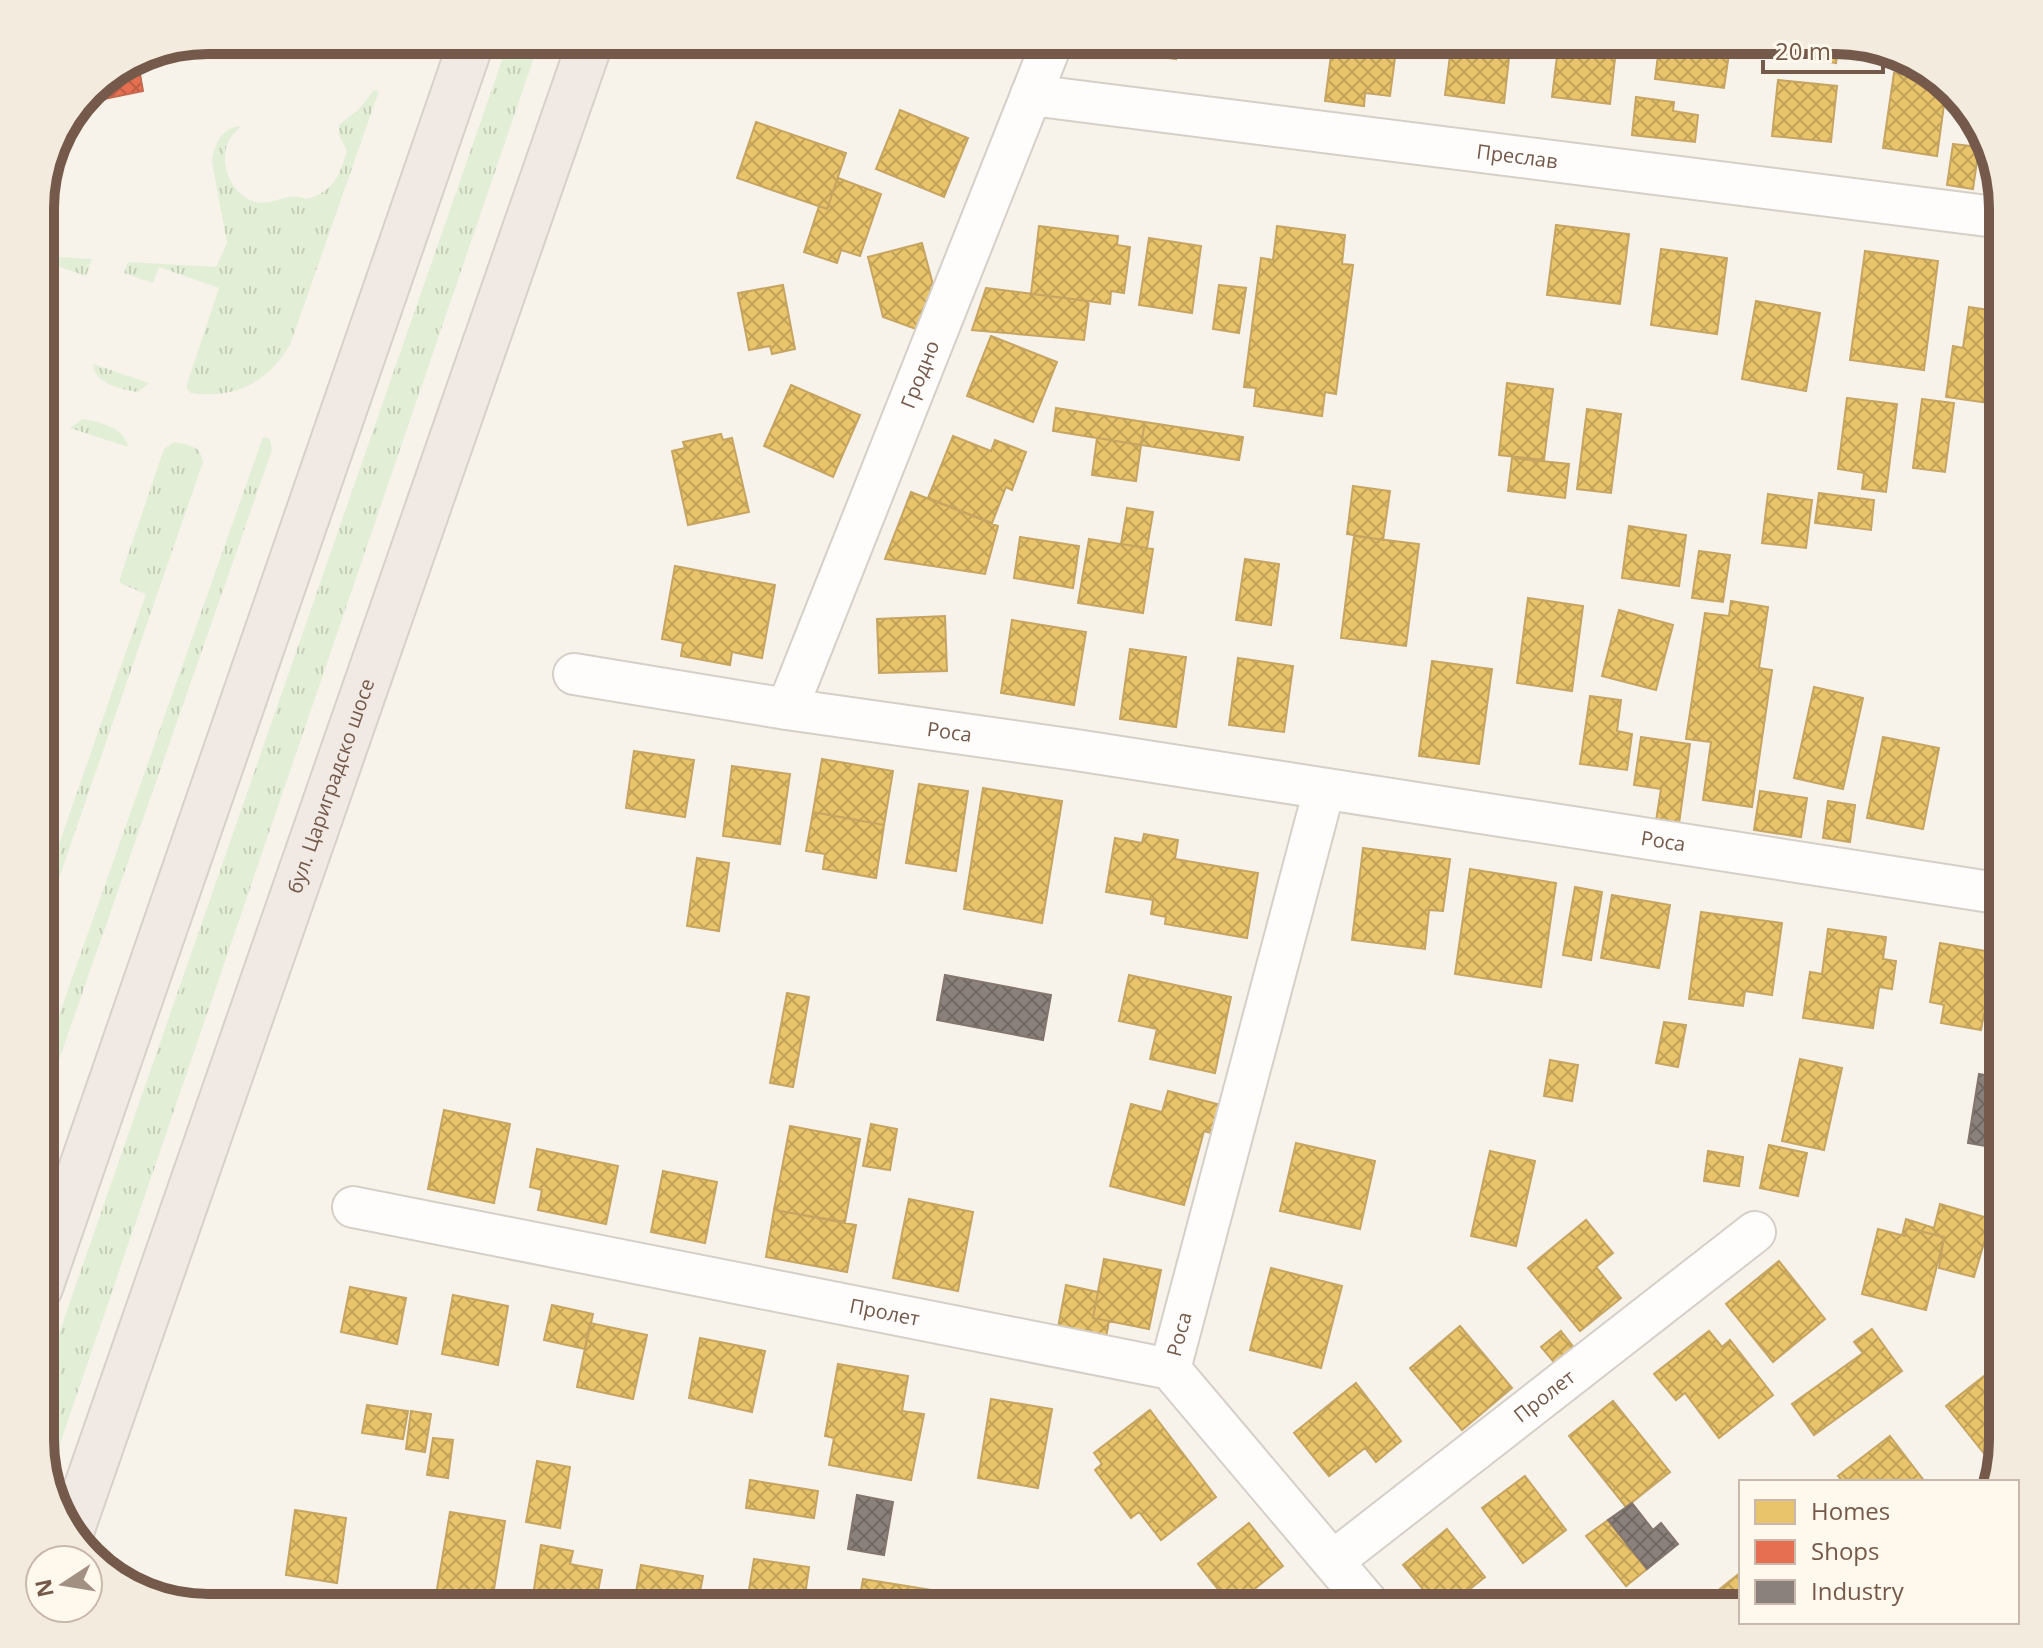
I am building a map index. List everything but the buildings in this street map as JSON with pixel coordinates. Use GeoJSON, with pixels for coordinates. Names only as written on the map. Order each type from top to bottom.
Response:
{"type":"FeatureCollection","features":[{"type":"Feature","properties":{"kind":"highway"},"geometry":{"type":"LineString","coordinates":[[54,1248],[467,54]]}},
{"type":"Feature","properties":{"kind":"highway","name":"бул. Цариградско шосе"},"geometry":{"type":"LineString","coordinates":[[76,1518],[586,54]]}},
{"type":"Feature","properties":{"kind":"street","name":"Гродно"},"geometry":{"type":"LineString","coordinates":[[787,709],[1047,54]]}},
{"type":"Feature","properties":{"kind":"street","name":"Преслав"},"geometry":{"type":"LineString","coordinates":[[1031,95],[1989,216]]}},
{"type":"Feature","properties":{"kind":"street","name":"Роса"},"geometry":{"type":"LineString","coordinates":[[574,674],[1989,892]]}},
{"type":"Feature","properties":{"kind":"street","name":"Роса"},"geometry":{"type":"LineString","coordinates":[[1170,1369],[1324,790]]}},
{"type":"Feature","properties":{"kind":"street","name":"Пролет"},"geometry":{"type":"LineString","coordinates":[[353,1207],[1170,1369]]}},
{"type":"Feature","properties":{"kind":"street","name":"Пролет"},"geometry":{"type":"LineString","coordinates":[[1333,1561],[1755,1232]]}},
{"type":"Feature","properties":{"kind":"street"},"geometry":{"type":"LineString","coordinates":[[1170,1369],[1360,1594]]}},
{"type":"Feature","properties":{"kind":"green space"},"geometry":{"type":"Polygon","coordinates":[[[504,54],[535,54],[55,1459],[54,1348],[504,54]]]}},
{"type":"Feature","properties":{"kind":"green space"},"geometry":{"type":"Polygon","coordinates":[[[374,90],[379,91],[290,345],[271,369],[248,386],[222,393],[191,393],[187,384],[219,288],[159,267],[153,283],[124,273],[128,262],[216,267],[227,243],[212,162],[217,143],[224,133],[234,127],[241,126],[229,140],[226,168],[234,186],[247,199],[263,203],[293,197],[305,199],[322,193],[334,182],[347,151],[339,135],[339,125],[359,109],[374,90]]]}},
{"type":"Feature","properties":{"kind":"green space"},"geometry":{"type":"Polygon","coordinates":[[[54,257],[92,259],[86,276],[57,266],[54,274],[54,257]]]}},
{"type":"Feature","properties":{"kind":"green space"},"geometry":{"type":"Polygon","coordinates":[[[93,364],[149,383],[138,392],[117,387],[103,381],[93,364]]]}},
{"type":"Feature","properties":{"kind":"green space"},"geometry":{"type":"Polygon","coordinates":[[[82,419],[117,430],[128,447],[70,428],[82,419]]]}},
{"type":"Feature","properties":{"kind":"green space"},"geometry":{"type":"Polygon","coordinates":[[[263,437],[270,439],[272,450],[54,1074],[54,1029],[263,437]]]}},
{"type":"Feature","properties":{"kind":"green space"},"geometry":{"type":"Polygon","coordinates":[[[174,442],[186,444],[199,450],[203,462],[54,893],[54,859],[146,594],[120,583],[120,578],[164,449],[174,442]]]}}]}
